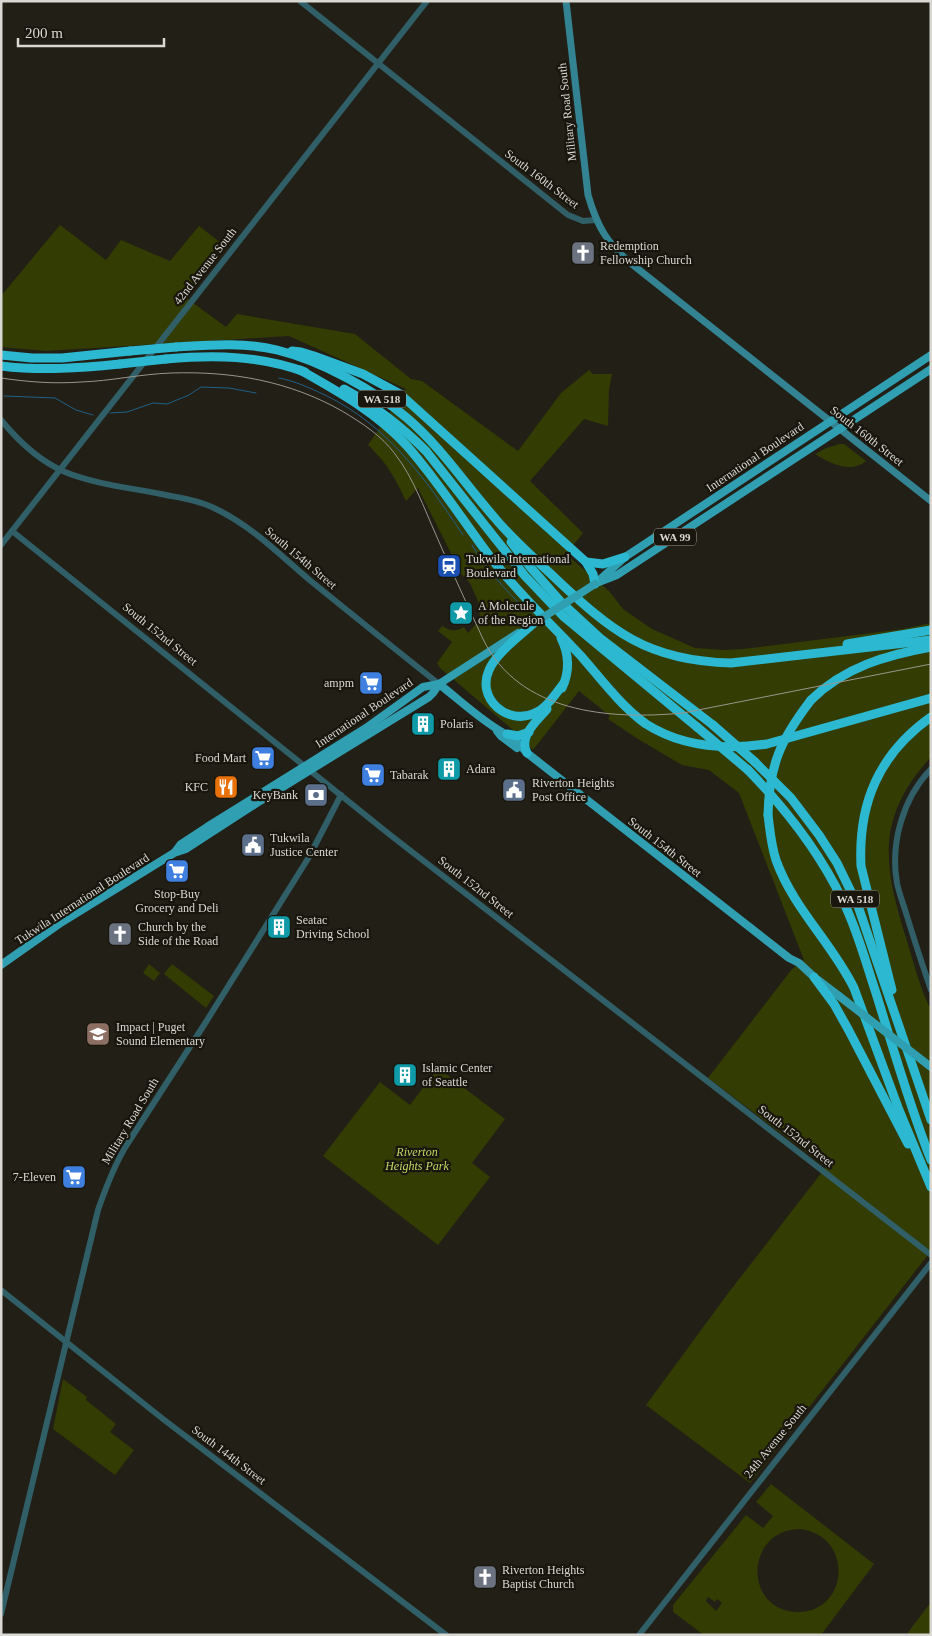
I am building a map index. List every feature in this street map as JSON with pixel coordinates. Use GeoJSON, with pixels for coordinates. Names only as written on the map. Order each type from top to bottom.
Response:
{"type":"FeatureCollection","features":[{"type":"Feature","properties":{"kind":"highway","name":"WA 518"},"geometry":{"type":"LineString","coordinates":[[1,354],[32,358],[62,358],[176,347],[238,345],[261,347],[281,351],[346,377],[407,417],[447,458],[494,517],[531,568],[561,602],[600,638],[713,726],[755,762],[791,798],[819,835],[837,863],[858,906],[931,1120]]}},
{"type":"Feature","properties":{"kind":"highway"},"geometry":{"type":"LineString","coordinates":[[281,351],[301,352],[331,362],[363,374],[400,394],[586,562],[594,574],[595,584]]}},
{"type":"Feature","properties":{"kind":"highway","name":"WA 518"},"geometry":{"type":"LineString","coordinates":[[1,366],[62,370],[200,356],[238,357],[300,370],[334,384],[357,396],[409,434],[444,472],[525,576],[562,616],[748,770],[773,796],[799,828],[822,862],[844,902],[858,935],[912,1110],[931,1160]]}},
{"type":"Feature","properties":{"kind":"highway"},"geometry":{"type":"LineString","coordinates":[[300,370],[364,408],[406,445],[426,468],[492,559],[522,595],[629,710],[647,724],[665,733],[701,745],[749,747],[767,744],[931,698]]}},
{"type":"Feature","properties":{"kind":"highway"},"geometry":{"type":"LineString","coordinates":[[494,517],[519,544],[591,612],[632,640],[667,654],[699,661],[731,663],[931,640]]}},
{"type":"Feature","properties":{"kind":"highway"},"geometry":{"type":"LineString","coordinates":[[586,562],[602,564],[625,557]]}},
{"type":"Feature","properties":{"kind":"highway"},"geometry":{"type":"LineString","coordinates":[[534,623],[492,664],[486,679],[489,698],[502,711],[517,717],[526,716],[542,709],[564,683]]}},
{"type":"Feature","properties":{"kind":"highway"},"geometry":{"type":"LineString","coordinates":[[767,659],[793,652],[931,630]]}},
{"type":"Feature","properties":{"kind":"highway"},"geometry":{"type":"LineString","coordinates":[[527,753],[523,744],[529,732],[555,699],[564,683],[568,661],[559,633]]}},
{"type":"Feature","properties":{"kind":"highway"},"geometry":{"type":"LineString","coordinates":[[931,648],[892,655],[858,667],[820,690],[793,723],[777,755],[768,793],[771,841],[777,862],[800,904],[835,955],[854,988],[899,1110],[931,1188]]}},
{"type":"Feature","properties":{"kind":"highway"},"geometry":{"type":"LineString","coordinates":[[911,1060],[867,894],[861,866],[860,846],[862,825],[868,800],[878,775],[890,756],[904,740],[918,726],[931,717]]}},
{"type":"Feature","properties":{"kind":"highway"},"geometry":{"type":"LineString","coordinates":[[506,734],[518,736],[529,732]]}},
{"type":"Feature","properties":{"kind":"highway"},"geometry":{"type":"LineString","coordinates":[[814,977],[834,1004],[848,1029],[931,1188]]}},
{"type":"Feature","properties":{"kind":"main road","name":"Military Road South"},"geometry":{"type":"LineString","coordinates":[[566,1],[588,195],[596,220]]}},
{"type":"Feature","properties":{"kind":"main road","name":"South 160th Street"},"geometry":{"type":"LineString","coordinates":[[596,220],[611,245],[621,256],[931,501]]}},
{"type":"Feature","properties":{"kind":"main road","name":"International Boulevard"},"geometry":{"type":"LineString","coordinates":[[307,769],[423,687],[439,684],[595,584],[625,557],[931,355]]}},
{"type":"Feature","properties":{"kind":"main road","name":"International Boulevard"},"geometry":{"type":"LineString","coordinates":[[595,584],[617,575],[931,369]]}},
{"type":"Feature","properties":{"kind":"main road","name":"South 154th Street"},"geometry":{"type":"LineString","coordinates":[[439,684],[495,728],[522,746],[527,753],[789,958],[795,965],[814,977],[931,1067]]}},
{"type":"Feature","properties":{"kind":"main road","name":"South 154th Street"},"geometry":{"type":"LineString","coordinates":[[495,728],[501,736],[519,750],[527,753]]}},
{"type":"Feature","properties":{"kind":"main road","name":"Tukwila International Boulevard"},"geometry":{"type":"LineString","coordinates":[[1,965],[66,920],[174,853],[181,844],[207,827],[307,769]]}},
{"type":"Feature","properties":{"kind":"street","name":"South 160th Street"},"geometry":{"type":"LineString","coordinates":[[300,1],[568,215],[583,221],[596,220]]}},
{"type":"Feature","properties":{"kind":"street","name":"42nd Avenue South"},"geometry":{"type":"LineString","coordinates":[[1,545],[427,1]]}},
{"type":"Feature","properties":{"kind":"street","name":"South 154th Street"},"geometry":{"type":"LineString","coordinates":[[1,420],[26,447],[60,470],[91,480],[187,499],[216,509],[256,535],[439,684]]}},
{"type":"Feature","properties":{"kind":"street","name":"South 152nd Street"},"geometry":{"type":"LineString","coordinates":[[12,531],[307,769],[931,1255]]}},
{"type":"Feature","properties":{"kind":"street"},"geometry":{"type":"LineString","coordinates":[[931,769],[916,788],[908,803],[898,830],[895,863],[897,884],[931,990]]}},
{"type":"Feature","properties":{"kind":"street","name":"Military Road South"},"geometry":{"type":"LineString","coordinates":[[1,1614],[98,1210],[115,1165],[309,857],[341,795]]}},
{"type":"Feature","properties":{"kind":"street","name":"24th Avenue South"},"geometry":{"type":"LineString","coordinates":[[639,1635],[931,1263]]}},
{"type":"Feature","properties":{"kind":"street","name":"South 144th Street"},"geometry":{"type":"LineString","coordinates":[[1,1290],[178,1430],[446,1635]]}},
{"type":"Feature","properties":{"kind":"green space"},"geometry":{"type":"Polygon","coordinates":[[[60,225],[106,260],[121,240],[170,261],[199,226],[225,246],[185,297],[226,327],[237,314],[355,334],[411,379],[422,381],[518,451],[561,393],[589,370],[593,374],[612,374],[609,390],[608,426],[584,419],[530,481],[583,533],[566,554],[609,591],[623,609],[652,629],[695,648],[723,650],[903,629],[931,623],[931,757],[913,780],[900,802],[892,823],[889,867],[899,915],[931,1010],[931,1251],[750,1483],[646,1405],[729,1292],[826,1167],[708,1078],[792,969],[804,960],[739,793],[709,770],[682,765],[638,739],[608,719],[610,716],[579,691],[533,750],[513,730],[440,668],[437,663],[452,642],[438,631],[442,626],[453,630],[464,627],[468,633],[477,623],[480,615],[477,608],[480,606],[470,583],[462,575],[418,488],[406,501],[390,471],[368,445],[406,389],[289,336],[46,351],[1,347],[1,296],[60,225]]]}},
{"type":"Feature","properties":{"kind":"green space"},"geometry":{"type":"Polygon","coordinates":[[[844,444],[866,461],[854,467],[847,467],[833,464],[815,454],[844,444]]]}},
{"type":"Feature","properties":{"kind":"green space"},"geometry":{"type":"Polygon","coordinates":[[[149,964],[160,973],[154,981],[143,973],[149,964]]]}},
{"type":"Feature","properties":{"kind":"green space"},"geometry":{"type":"Polygon","coordinates":[[[172,964],[214,996],[206,1008],[164,974],[172,964]]]}},
{"type":"Feature","properties":{"kind":"green space","name":"Riverton Heights Park"},"geometry":{"type":"Polygon","coordinates":[[[438,1068],[505,1119],[472,1163],[490,1177],[438,1245],[323,1156],[380,1082],[410,1105],[438,1068]]]}},
{"type":"Feature","properties":{"kind":"green space"},"geometry":{"type":"Polygon","coordinates":[[[63,1379],[87,1397],[86,1400],[116,1424],[110,1432],[134,1450],[115,1475],[53,1429],[63,1379]]]}},
{"type":"Feature","properties":{"kind":"green space"},"geometry":{"type":"Polygon","coordinates":[[[771,1484],[874,1564],[821,1635],[704,1635],[673,1612],[673,1605],[746,1515],[763,1528],[773,1516],[756,1502],[771,1484]],[[800,1529],[782,1533],[769,1542],[761,1555],[758,1570],[759,1585],[767,1598],[779,1608],[796,1612],[814,1609],[827,1601],[835,1588],[839,1574],[837,1559],[830,1545],[818,1535],[800,1529]],[[708,1597],[706,1601],[716,1611],[722,1603],[717,1599],[715,1602],[708,1597]]]}},
{"type":"Feature","properties":{"kind":"green space"},"geometry":{"type":"Polygon","coordinates":[[[931,1602],[931,1635],[906,1635],[931,1602]]]}},
{"type":"Feature","properties":{"kind":"waterway"},"geometry":{"type":"LineString","coordinates":[[279,378],[308,387],[325,395],[347,407],[368,422],[403,455],[419,474],[463,535]]}},
{"type":"Feature","properties":{"kind":"waterway"},"geometry":{"type":"LineString","coordinates":[[110,413],[127,412],[153,403],[167,404],[189,395],[201,387],[229,388],[256,393]]}},
{"type":"Feature","properties":{"kind":"waterway"},"geometry":{"type":"LineString","coordinates":[[4,396],[55,398],[76,410],[93,415]]}},
{"type":"Feature","properties":{"kind":"waterway"},"geometry":{"type":"LineString","coordinates":[[472,545],[496,578],[523,607]]}},
{"type":"Feature","properties":{"kind":"tram line"},"geometry":{"type":"LineString","coordinates":[[1,378],[61,383],[160,374],[194,373],[238,376],[281,385],[302,392],[342,411],[378,436],[390,447],[401,463],[418,493],[483,639],[499,664],[519,683],[543,697],[569,706],[597,712],[626,715],[683,713],[931,664]]}},
{"type":"Feature","properties":{"kind":"place","name":"Redemption Fellowship Church"},"geometry":{"type":"Point","coordinates":[583,253]}},
{"type":"Feature","properties":{"kind":"place","name":"Tukwila International Boulevard"},"geometry":{"type":"Point","coordinates":[449,566]}},
{"type":"Feature","properties":{"kind":"place","name":"A Molecule of the Region"},"geometry":{"type":"Point","coordinates":[461,613]}},
{"type":"Feature","properties":{"kind":"place","name":"ampm"},"geometry":{"type":"Point","coordinates":[371,683]}},
{"type":"Feature","properties":{"kind":"place","name":"Polaris"},"geometry":{"type":"Point","coordinates":[423,724]}},
{"type":"Feature","properties":{"kind":"place","name":"Food Mart"},"geometry":{"type":"Point","coordinates":[263,758]}},
{"type":"Feature","properties":{"kind":"place","name":"Adara"},"geometry":{"type":"Point","coordinates":[449,769]}},
{"type":"Feature","properties":{"kind":"place","name":"Tabarak"},"geometry":{"type":"Point","coordinates":[373,775]}},
{"type":"Feature","properties":{"kind":"place","name":"KFC"},"geometry":{"type":"Point","coordinates":[226,787]}},
{"type":"Feature","properties":{"kind":"place","name":"Riverton Heights Post Office"},"geometry":{"type":"Point","coordinates":[514,790]}},
{"type":"Feature","properties":{"kind":"place","name":"KeyBank"},"geometry":{"type":"Point","coordinates":[316,795]}},
{"type":"Feature","properties":{"kind":"place","name":"Tukwila Justice Center"},"geometry":{"type":"Point","coordinates":[253,845]}},
{"type":"Feature","properties":{"kind":"place","name":"Stop-Buy Grocery and Deli"},"geometry":{"type":"Point","coordinates":[177,871]}},
{"type":"Feature","properties":{"kind":"place","name":"Seatac Driving School"},"geometry":{"type":"Point","coordinates":[279,927]}},
{"type":"Feature","properties":{"kind":"place","name":"Church by the Side of the Road"},"geometry":{"type":"Point","coordinates":[120,934]}},
{"type":"Feature","properties":{"kind":"place","name":"Impact | Puget Sound Elementary"},"geometry":{"type":"Point","coordinates":[98,1034]}},
{"type":"Feature","properties":{"kind":"place","name":"Islamic Center of Seattle"},"geometry":{"type":"Point","coordinates":[405,1075]}},
{"type":"Feature","properties":{"kind":"place","name":"7-Eleven"},"geometry":{"type":"Point","coordinates":[74,1177]}},
{"type":"Feature","properties":{"kind":"place","name":"Riverton Heights Baptist Church"},"geometry":{"type":"Point","coordinates":[485,1577]}}]}
